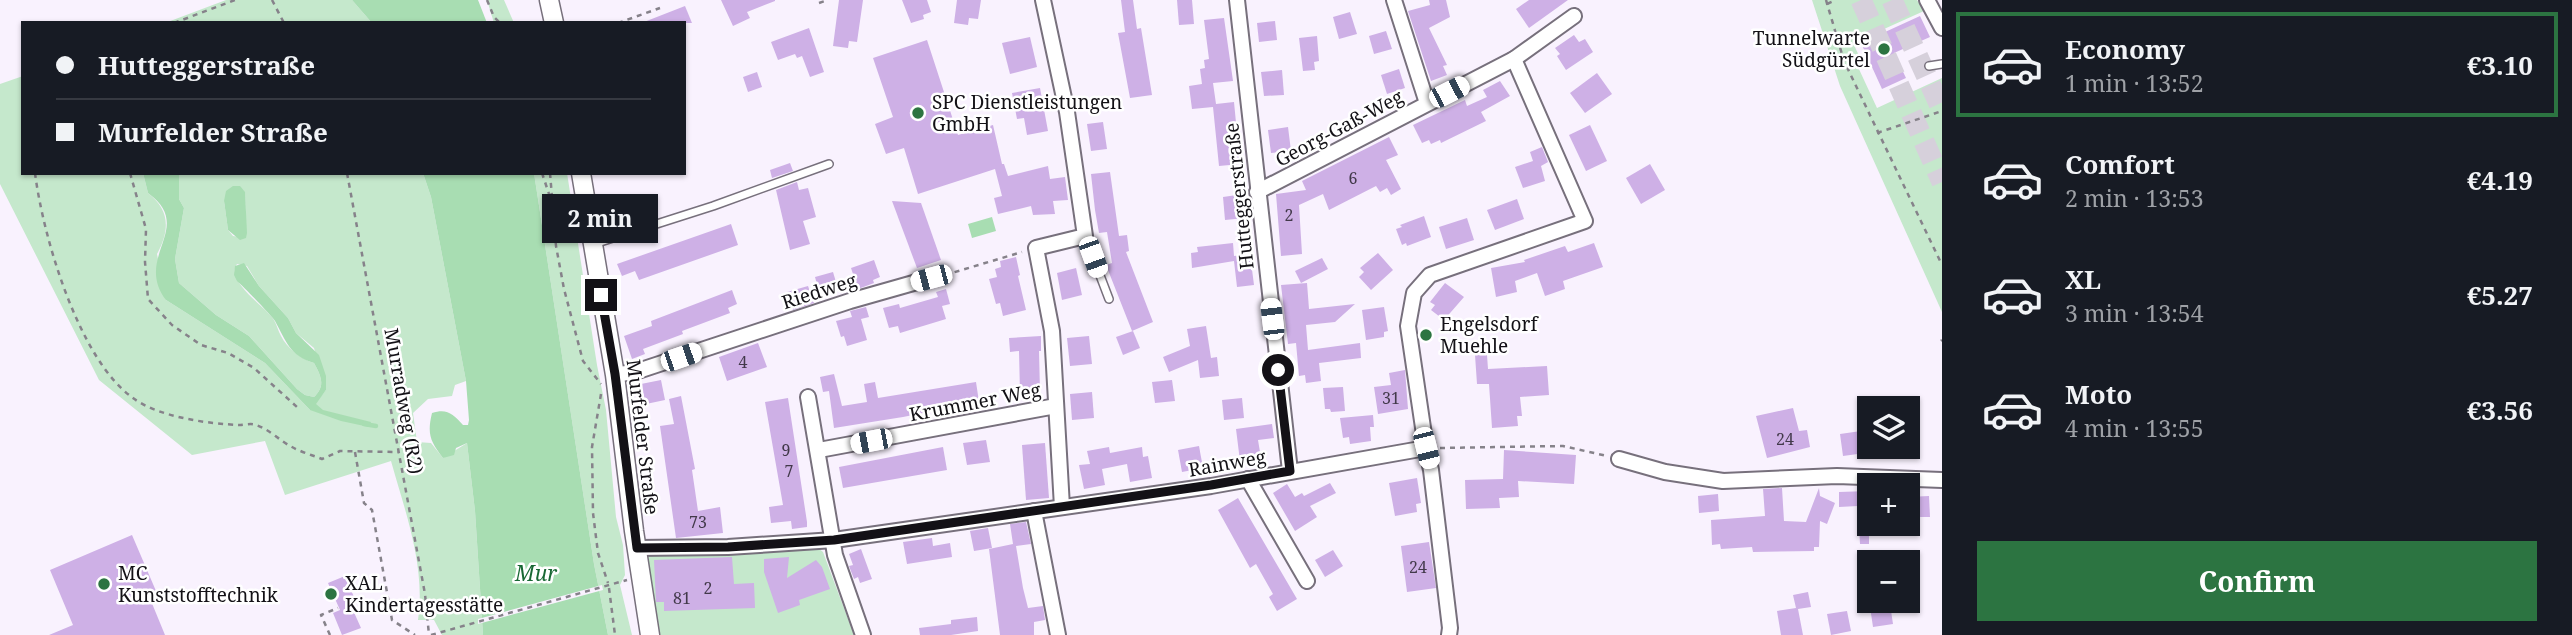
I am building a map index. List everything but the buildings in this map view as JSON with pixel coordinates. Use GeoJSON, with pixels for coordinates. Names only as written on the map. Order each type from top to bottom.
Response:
{"type":"FeatureCollection","features":[{"type":"Feature","properties":{"kind":"street"},"geometry":{"type":"LineString","coordinates":[[549,0],[554,21]]}},
{"type":"Feature","properties":{"kind":"street"},"geometry":{"type":"LineString","coordinates":[[1036,248],[1085,236],[1067,112],[1042,0]]}},
{"type":"Feature","properties":{"kind":"street","name":"Hutteggerstraße"},"geometry":{"type":"LineString","coordinates":[[1237,0],[1290,471]]}},
{"type":"Feature","properties":{"kind":"street"},"geometry":{"type":"LineString","coordinates":[[1394,0],[1427,103]]}},
{"type":"Feature","properties":{"kind":"street"},"geometry":{"type":"LineString","coordinates":[[1927,0],[1942,28]]}},
{"type":"Feature","properties":{"kind":"street","name":"Georg-Gaß-Weg"},"geometry":{"type":"LineString","coordinates":[[1258,192],[1514,59],[1574,16]]}},
{"type":"Feature","properties":{"kind":"street"},"geometry":{"type":"LineString","coordinates":[[1449,635],[1436,509],[1408,326],[1412,299],[1417,288],[1430,275],[1585,221],[1514,59]]}},
{"type":"Feature","properties":{"kind":"street","name":"Murfelder Straße"},"geometry":{"type":"LineString","coordinates":[[581,175],[615,374],[650,635]]}},
{"type":"Feature","properties":{"kind":"street","name":"Krummer Weg"},"geometry":{"type":"LineString","coordinates":[[1036,248],[1052,331],[1062,507]]}},
{"type":"Feature","properties":{"kind":"street","name":"Riedweg"},"geometry":{"type":"LineString","coordinates":[[615,374],[638,371],[850,301],[931,278]]}},
{"type":"Feature","properties":{"kind":"street"},"geometry":{"type":"LineString","coordinates":[[808,397],[835,555],[863,635]]}},
{"type":"Feature","properties":{"kind":"street","name":"Krummer Weg"},"geometry":{"type":"LineString","coordinates":[[819,450],[1056,406]]}},
{"type":"Feature","properties":{"kind":"street","name":"Rainweg"},"geometry":{"type":"LineString","coordinates":[[637,548],[728,547],[834,540],[1248,479],[1426,448]]}},
{"type":"Feature","properties":{"kind":"street"},"geometry":{"type":"LineString","coordinates":[[1619,459],[1665,472],[1723,481],[1837,476],[1942,480]]}},
{"type":"Feature","properties":{"kind":"street"},"geometry":{"type":"LineString","coordinates":[[1248,479],[1307,581]]}},
{"type":"Feature","properties":{"kind":"street"},"geometry":{"type":"LineString","coordinates":[[1034,511],[1058,635]]}},
{"type":"Feature","properties":{"kind":"lane"},"geometry":{"type":"LineString","coordinates":[[1929,66],[1942,64]]}},
{"type":"Feature","properties":{"kind":"lane"},"geometry":{"type":"LineString","coordinates":[[593,244],[713,206],[829,164]]}},
{"type":"Feature","properties":{"kind":"lane"},"geometry":{"type":"LineString","coordinates":[[1085,236],[1109,299]]}},
{"type":"Feature","properties":{"kind":"path"},"geometry":{"type":"LineString","coordinates":[[179,21],[235,0]]}},
{"type":"Feature","properties":{"kind":"path"},"geometry":{"type":"LineString","coordinates":[[272,0],[283,21]]}},
{"type":"Feature","properties":{"kind":"path"},"geometry":{"type":"LineString","coordinates":[[487,0],[497,21]]}},
{"type":"Feature","properties":{"kind":"path"},"geometry":{"type":"LineString","coordinates":[[819,4],[828,0]]}},
{"type":"Feature","properties":{"kind":"path"},"geometry":{"type":"LineString","coordinates":[[1836,0],[1826,2],[1843,61],[1942,265]]}},
{"type":"Feature","properties":{"kind":"path"},"geometry":{"type":"LineString","coordinates":[[624,21],[660,8]]}},
{"type":"Feature","properties":{"kind":"path"},"geometry":{"type":"LineString","coordinates":[[1877,132],[1942,111]]}},
{"type":"Feature","properties":{"kind":"path"},"geometry":{"type":"LineString","coordinates":[[35,175],[39,206],[54,263],[80,324],[105,370],[133,399],[172,416],[240,425],[255,424],[293,447],[322,459],[340,451],[399,452]]}},
{"type":"Feature","properties":{"kind":"path"},"geometry":{"type":"LineString","coordinates":[[131,175],[146,229],[148,299],[172,326],[201,345],[228,353],[254,368],[297,407]]}},
{"type":"Feature","properties":{"kind":"path","name":"Murradweg (R2)"},"geometry":{"type":"LineString","coordinates":[[347,175],[425,594],[430,635]]}},
{"type":"Feature","properties":{"kind":"path"},"geometry":{"type":"LineString","coordinates":[[543,175],[551,200]]}},
{"type":"Feature","properties":{"kind":"path"},"geometry":{"type":"LineString","coordinates":[[550,175],[551,200],[564,289],[583,361],[602,386],[592,447],[593,513],[598,553],[608,585],[615,635]]}},
{"type":"Feature","properties":{"kind":"path"},"geometry":{"type":"LineString","coordinates":[[931,278],[1036,248]]}},
{"type":"Feature","properties":{"kind":"path"},"geometry":{"type":"LineString","coordinates":[[1426,448],[1563,446],[1619,459]]}},
{"type":"Feature","properties":{"kind":"path"},"geometry":{"type":"LineString","coordinates":[[355,452],[364,503],[372,510],[392,620],[415,635]]}},
{"type":"Feature","properties":{"kind":"path"},"geometry":{"type":"LineString","coordinates":[[430,635],[628,580]]}},
{"type":"Feature","properties":{"kind":"path"},"geometry":{"type":"LineString","coordinates":[[330,635],[321,615],[338,608]]}},
{"type":"Feature","properties":{"kind":"shaded area"},"geometry":{"type":"Polygon","coordinates":[[[226,0],[352,0],[370,21],[170,21],[226,0]]]}},
{"type":"Feature","properties":{"kind":"shaded area"},"geometry":{"type":"Polygon","coordinates":[[[487,0],[504,0],[513,21],[493,21],[487,0]]]}},
{"type":"Feature","properties":{"kind":"shaded area"},"geometry":{"type":"Polygon","coordinates":[[[1812,0],[1917,0],[1924,11],[1853,43],[1863,64],[1858,67],[1877,108],[1942,78],[1942,312],[1840,86],[1812,0]]]}},
{"type":"Feature","properties":{"kind":"shaded area"},"geometry":{"type":"Polygon","coordinates":[[[21,77],[21,175],[144,175],[148,193],[161,206],[166,221],[164,237],[157,254],[166,300],[265,363],[310,410],[326,390],[314,348],[296,333],[288,318],[259,286],[247,266],[237,264],[236,278],[274,320],[287,345],[299,356],[314,363],[317,368],[321,385],[314,397],[297,389],[249,336],[216,315],[179,283],[175,259],[184,208],[179,199],[179,175],[424,175],[431,197],[466,381],[455,385],[452,396],[428,399],[413,413],[417,442],[431,443],[443,458],[467,443],[475,511],[483,635],[442,635],[434,620],[418,620],[420,600],[417,560],[391,461],[285,495],[265,441],[192,455],[99,380],[0,184],[0,84],[21,77]],[[245,192],[224,201],[228,230],[233,236],[246,238],[245,192]]]}},
{"type":"Feature","properties":{"kind":"shaded area"},"geometry":{"type":"Polygon","coordinates":[[[534,175],[567,175],[606,410],[616,517],[623,545],[625,575],[620,585],[632,635],[608,635],[594,564],[534,175]]]}},
{"type":"Feature","properties":{"kind":"shaded area"},"geometry":{"type":"Polygon","coordinates":[[[818,548],[823,552],[854,635],[659,635],[645,556],[818,548]]]}},
{"type":"Feature","properties":{"kind":"water"},"geometry":{"type":"Polygon","coordinates":[[[352,0],[478,0],[486,21],[370,21],[352,0]]]}},
{"type":"Feature","properties":{"kind":"water"},"geometry":{"type":"Polygon","coordinates":[[[144,175],[179,175],[179,199],[184,208],[175,259],[179,283],[216,315],[249,336],[297,389],[314,397],[321,385],[317,368],[314,363],[294,352],[273,318],[237,281],[234,275],[235,266],[244,263],[259,286],[288,318],[296,333],[319,355],[326,376],[326,390],[316,404],[323,410],[371,422],[369,427],[310,410],[265,363],[166,300],[158,284],[156,270],[166,231],[166,218],[161,206],[148,193],[144,175]]]}},
{"type":"Feature","properties":{"kind":"water","name":"Mur"},"geometry":{"type":"Polygon","coordinates":[[[424,175],[534,175],[594,564],[608,635],[483,635],[475,511],[467,443],[456,448],[454,455],[443,458],[432,442],[430,432],[432,413],[449,413],[463,425],[468,425],[469,420],[466,381],[431,197],[424,175]]]}},
{"type":"Feature","properties":{"kind":"water"},"geometry":{"type":"Polygon","coordinates":[[[233,186],[240,186],[245,192],[247,233],[246,238],[240,240],[228,230],[224,201],[226,191],[233,186]]]}},
{"type":"Feature","properties":{"kind":"water"},"geometry":{"type":"Polygon","coordinates":[[[992,217],[996,231],[972,238],[968,224],[992,217]]]}},
{"type":"Feature","properties":{"kind":"pier"},"geometry":{"type":"Polygon","coordinates":[[[602,585],[603,590],[478,624],[478,619],[602,585]]]}},
{"type":"Feature","properties":{"kind":"waterway"},"geometry":{"type":"LineString","coordinates":[[364,424],[376,426]]}},
{"type":"Feature","properties":{"kind":"tunnel"},"geometry":{"type":"LineString","coordinates":[[1861,0],[1942,182]]}},
{"type":"Feature","properties":{"kind":"tunnel"},"geometry":{"type":"LineString","coordinates":[[1892,0],[1942,110]]}},
{"type":"Feature","properties":{"kind":"place","name":"Tunnelwarte Südgürtel"},"geometry":{"type":"Point","coordinates":[1884,49]}},
{"type":"Feature","properties":{"kind":"place","name":"SPC Dienstleistungen GmbH"},"geometry":{"type":"Point","coordinates":[918,113]}},
{"type":"Feature","properties":{"kind":"place","name":"Engelsdorf Muehle"},"geometry":{"type":"Point","coordinates":[1426,335]}},
{"type":"Feature","properties":{"kind":"place","name":"MC Kunststofftechnik"},"geometry":{"type":"Point","coordinates":[104,584]}},
{"type":"Feature","properties":{"kind":"place","name":"XAL Kindertagesstätte"},"geometry":{"type":"Point","coordinates":[331,594]}},
{"type":"Feature","properties":{"kind":"route"},"geometry":{"type":"LineString","coordinates":[[601,295],[615,374],[637,548],[728,547],[834,540],[1290,471],[1278,370]]}}]}
